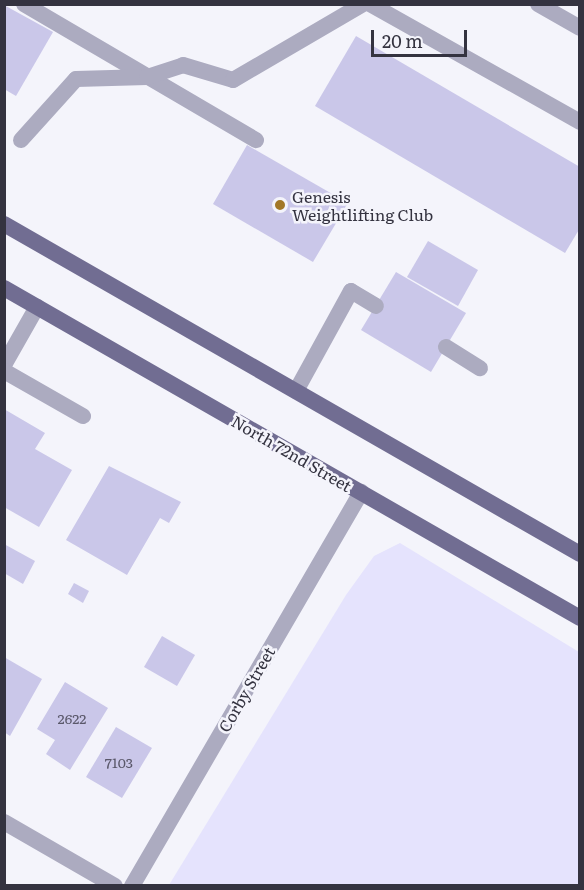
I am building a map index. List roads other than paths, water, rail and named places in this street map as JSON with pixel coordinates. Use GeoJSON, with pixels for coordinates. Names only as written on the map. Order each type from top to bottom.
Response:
{"type":"FeatureCollection","features":[{"type":"Feature","properties":{"kind":"main road"},"geometry":{"type":"LineString","coordinates":[[4,224],[579,554]]}},
{"type":"Feature","properties":{"kind":"main road","name":"North 72nd Street"},"geometry":{"type":"LineString","coordinates":[[4,288],[579,618]]}},
{"type":"Feature","properties":{"kind":"street"},"geometry":{"type":"LineString","coordinates":[[24,4],[256,140]]}},
{"type":"Feature","properties":{"kind":"street"},"geometry":{"type":"LineString","coordinates":[[21,140],[76,79],[147,77],[183,65],[233,80],[363,4]]}},
{"type":"Feature","properties":{"kind":"street"},"geometry":{"type":"LineString","coordinates":[[370,4],[579,122]]}},
{"type":"Feature","properties":{"kind":"street"},"geometry":{"type":"LineString","coordinates":[[538,4],[579,28]]}},
{"type":"Feature","properties":{"kind":"street"},"geometry":{"type":"LineString","coordinates":[[296,391],[351,291],[376,306]]}},
{"type":"Feature","properties":{"kind":"street"},"geometry":{"type":"LineString","coordinates":[[4,365],[37,307]]}},
{"type":"Feature","properties":{"kind":"street"},"geometry":{"type":"LineString","coordinates":[[446,347],[480,368]]}},
{"type":"Feature","properties":{"kind":"street"},"geometry":{"type":"LineString","coordinates":[[4,371],[83,416]]}},
{"type":"Feature","properties":{"kind":"street","name":"Corby Street"},"geometry":{"type":"LineString","coordinates":[[132,885],[361,492]]}},
{"type":"Feature","properties":{"kind":"street"},"geometry":{"type":"LineString","coordinates":[[4,822],[114,885]]}},
{"type":"Feature","properties":{"kind":"place","name":"Genesis Weightlifting Club"},"geometry":{"type":"Point","coordinates":[280,205]}}]}
